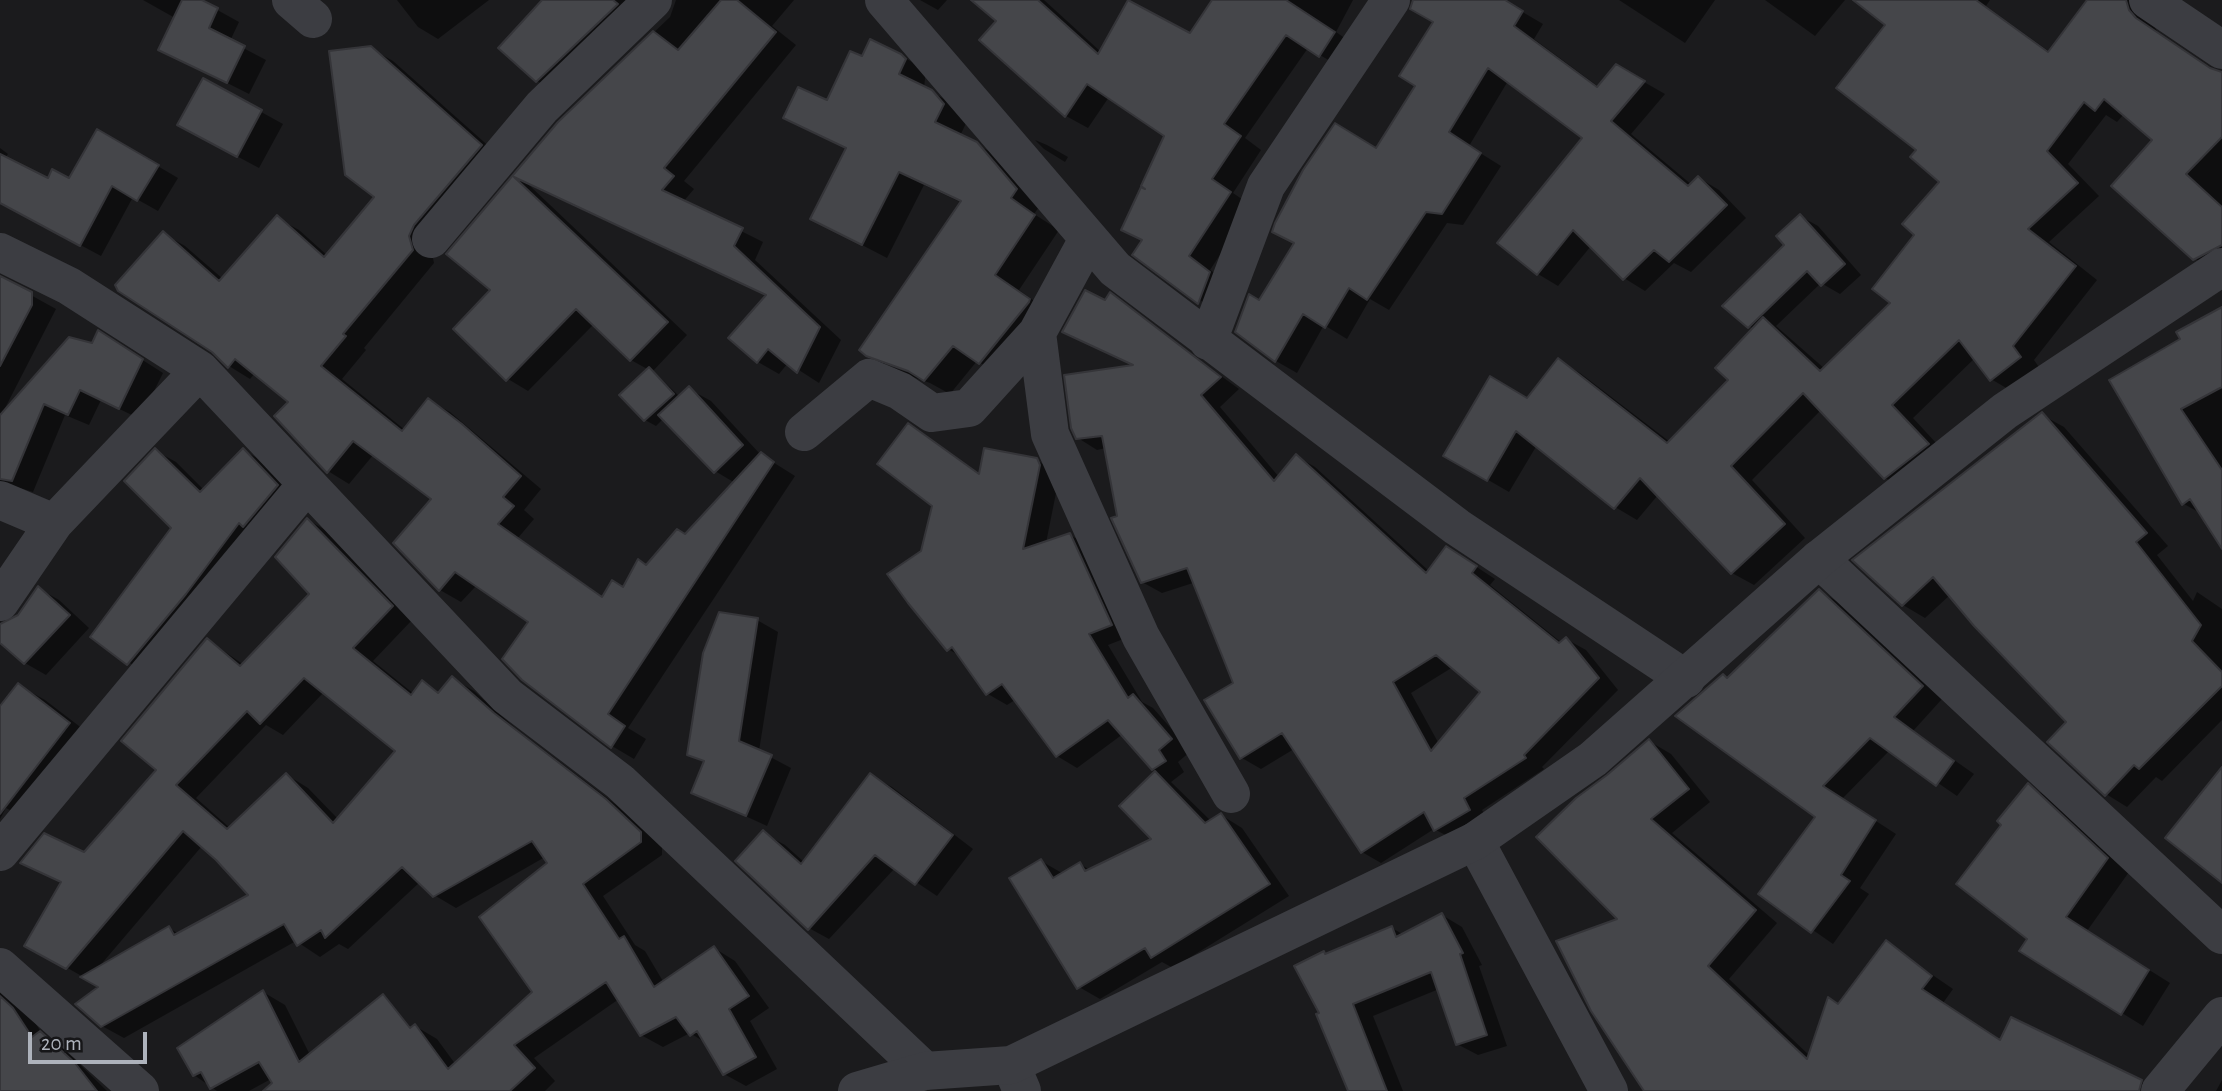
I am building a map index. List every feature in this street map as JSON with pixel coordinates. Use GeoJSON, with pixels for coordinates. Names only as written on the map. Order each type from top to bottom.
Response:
{"type":"FeatureCollection","features":[{"type":"Feature","properties":{"kind":"street"},"geometry":{"type":"LineString","coordinates":[[431,239],[542,107],[653,0]]}},
{"type":"Feature","properties":{"kind":"street"},"geometry":{"type":"LineString","coordinates":[[884,0],[1115,269],[1457,527],[1686,679]]}},
{"type":"Feature","properties":{"kind":"street"},"geometry":{"type":"LineString","coordinates":[[1209,341],[1266,186],[1391,0]]}},
{"type":"Feature","properties":{"kind":"street"},"geometry":{"type":"LineString","coordinates":[[2148,0],[2222,50]]}},
{"type":"Feature","properties":{"kind":"street"},"geometry":{"type":"LineString","coordinates":[[804,432],[869,377],[900,391],[932,413],[969,408],[1037,333],[1088,239]]}},
{"type":"Feature","properties":{"kind":"street"},"geometry":{"type":"LineString","coordinates":[[0,252],[69,286],[200,370],[507,696],[620,782],[925,1071]]}},
{"type":"Feature","properties":{"kind":"street"},"geometry":{"type":"LineString","coordinates":[[858,1091],[925,1071],[1017,1078],[1475,841],[1593,760],[1819,559],[2005,411],[2222,267]]}},
{"type":"Feature","properties":{"kind":"street"},"geometry":{"type":"LineString","coordinates":[[1037,333],[1050,434],[1141,637],[1231,794]]}},
{"type":"Feature","properties":{"kind":"street"},"geometry":{"type":"LineString","coordinates":[[0,602],[54,523],[200,370]]}},
{"type":"Feature","properties":{"kind":"street"},"geometry":{"type":"LineString","coordinates":[[0,852],[307,484]]}},
{"type":"Feature","properties":{"kind":"street"},"geometry":{"type":"LineString","coordinates":[[0,500],[54,523]]}},
{"type":"Feature","properties":{"kind":"street"},"geometry":{"type":"LineString","coordinates":[[1819,559],[2222,935]]}},
{"type":"Feature","properties":{"kind":"street"},"geometry":{"type":"LineString","coordinates":[[1475,841],[1609,1091]]}},
{"type":"Feature","properties":{"kind":"street"},"geometry":{"type":"LineString","coordinates":[[0,967],[140,1091]]}},
{"type":"Feature","properties":{"kind":"street"},"geometry":{"type":"LineString","coordinates":[[2160,1091],[2222,1016]]}},
{"type":"Feature","properties":{"kind":"building"},"geometry":{"type":"Polygon","coordinates":[[[182,0],[202,0],[218,8],[209,28],[245,46],[227,83],[158,50],[182,0]]]}},
{"type":"Feature","properties":{"kind":"building"},"geometry":{"type":"Polygon","coordinates":[[[542,0],[613,0],[618,4],[536,82],[498,48],[542,0]]]}},
{"type":"Feature","properties":{"kind":"building"},"geometry":{"type":"Polygon","coordinates":[[[721,0],[737,0],[776,32],[664,168],[674,176],[662,190],[743,228],[734,246],[820,327],[797,373],[768,349],[757,363],[728,338],[766,295],[514,177],[668,322],[630,361],[576,309],[506,381],[453,329],[490,290],[446,254],[558,122],[653,31],[678,50],[721,0]]]}},
{"type":"Feature","properties":{"kind":"building"},"geometry":{"type":"Polygon","coordinates":[[[971,0],[1038,0],[1098,54],[1128,0],[1190,33],[1212,0],[1286,0],[1335,32],[1319,57],[1286,35],[1224,124],[1241,136],[1212,179],[1231,192],[1189,256],[1210,272],[1198,304],[1132,255],[1142,240],[1121,230],[1141,187],[1145,189],[1141,186],[1164,136],[1087,84],[1065,117],[979,40],[996,21],[971,0]]]}},
{"type":"Feature","properties":{"kind":"building"},"geometry":{"type":"Polygon","coordinates":[[[1413,0],[1505,0],[1523,11],[1514,26],[1597,87],[1616,64],[1645,81],[1611,121],[1688,186],[1698,176],[1727,205],[1669,262],[1654,250],[1623,280],[1573,230],[1537,275],[1497,243],[1582,138],[1488,68],[1449,132],[1481,153],[1442,214],[1426,212],[1367,300],[1349,288],[1325,328],[1303,314],[1275,362],[1235,332],[1249,294],[1259,300],[1294,243],[1272,232],[1275,223],[1303,170],[1335,123],[1376,148],[1415,86],[1399,76],[1433,22],[1410,9],[1413,0]]]}},
{"type":"Feature","properties":{"kind":"building"},"geometry":{"type":"Polygon","coordinates":[[[1853,0],[1976,0],[2048,52],[2087,0],[2126,0],[2129,10],[2136,18],[2210,68],[2222,72],[2222,137],[2186,174],[2222,207],[2222,245],[2193,260],[2111,186],[2152,140],[2104,99],[2095,111],[2084,102],[2047,151],[2078,183],[2028,229],[2076,266],[2013,346],[2021,357],[1990,381],[1959,340],[1892,405],[1929,444],[1884,479],[1803,393],[1731,466],[1785,524],[1731,574],[1640,478],[1614,509],[1516,431],[1487,481],[1443,456],[1490,376],[1527,398],[1558,358],[1667,443],[1728,380],[1715,368],[1763,317],[1820,371],[1890,303],[1872,289],[1914,235],[1902,224],[1939,182],[1910,157],[1916,150],[1836,88],[1885,25],[1853,0]]]}},
{"type":"Feature","properties":{"kind":"building"},"geometry":{"type":"Polygon","coordinates":[[[870,39],[906,59],[899,74],[932,90],[944,104],[935,122],[977,142],[1017,189],[1011,198],[1035,215],[995,275],[1030,299],[1029,302],[979,364],[953,346],[924,381],[908,371],[866,356],[859,350],[961,201],[899,172],[862,245],[810,219],[846,148],[783,118],[798,87],[827,100],[850,51],[862,56],[870,39]]]}},
{"type":"Feature","properties":{"kind":"building"},"geometry":{"type":"Polygon","coordinates":[[[371,46],[482,145],[414,225],[409,236],[413,250],[343,334],[346,336],[321,366],[402,431],[428,398],[462,424],[521,476],[503,497],[514,506],[498,524],[602,597],[612,580],[623,587],[638,559],[646,565],[677,529],[685,534],[761,452],[774,462],[608,714],[625,726],[611,748],[522,680],[502,659],[528,622],[455,572],[439,591],[393,543],[431,499],[353,441],[327,473],[274,416],[288,402],[235,359],[228,368],[212,352],[118,291],[115,285],[163,231],[219,281],[277,215],[324,257],[374,197],[345,175],[329,51],[371,46]]]}},
{"type":"Feature","properties":{"kind":"building"},"geometry":{"type":"Polygon","coordinates":[[[203,78],[262,110],[237,157],[177,125],[203,78]]]}},
{"type":"Feature","properties":{"kind":"building"},"geometry":{"type":"Polygon","coordinates":[[[97,129],[159,165],[137,201],[112,186],[80,246],[0,203],[0,154],[48,178],[52,169],[69,178],[97,129]]]}},
{"type":"Feature","properties":{"kind":"building"},"geometry":{"type":"Polygon","coordinates":[[[1800,214],[1845,264],[1821,286],[1807,271],[1748,328],[1722,306],[1784,245],[1776,236],[1800,214]]]}},
{"type":"Feature","properties":{"kind":"building"},"geometry":{"type":"Polygon","coordinates":[[[0,276],[32,292],[32,305],[0,366],[0,276]]]}},
{"type":"Feature","properties":{"kind":"building"},"geometry":{"type":"Polygon","coordinates":[[[1085,290],[1105,300],[1110,292],[1221,377],[1201,395],[1274,481],[1296,454],[1426,573],[1446,546],[1477,566],[1472,573],[1559,643],[1566,637],[1599,678],[1524,755],[1526,758],[1464,798],[1470,810],[1434,831],[1424,812],[1361,853],[1282,733],[1240,759],[1204,700],[1233,683],[1187,568],[1141,583],[1111,518],[1117,516],[1102,436],[1076,439],[1071,428],[1064,375],[1133,365],[1062,332],[1085,290]],[[1436,655],[1393,682],[1431,751],[1480,692],[1436,655]]]}},
{"type":"Feature","properties":{"kind":"building"},"geometry":{"type":"Polygon","coordinates":[[[2222,307],[2222,387],[2181,409],[2222,470],[2222,549],[2190,499],[2182,505],[2109,380],[2180,339],[2176,332],[2222,307]]]}},
{"type":"Feature","properties":{"kind":"building"},"geometry":{"type":"Polygon","coordinates":[[[98,330],[143,359],[119,409],[80,390],[68,415],[44,404],[12,481],[0,479],[0,415],[69,337],[92,343],[98,330]]]}},
{"type":"Feature","properties":{"kind":"building"},"geometry":{"type":"Polygon","coordinates":[[[649,367],[674,394],[644,421],[619,395],[649,367]]]}},
{"type":"Feature","properties":{"kind":"building"},"geometry":{"type":"Polygon","coordinates":[[[689,386],[743,445],[714,473],[658,415],[689,386]]]}},
{"type":"Feature","properties":{"kind":"building"},"geometry":{"type":"Polygon","coordinates":[[[2042,412],[2147,533],[2136,542],[2201,625],[2192,641],[2222,672],[2222,686],[2139,769],[2134,765],[2105,796],[2047,742],[2066,722],[1974,626],[1933,577],[1902,606],[1852,560],[2042,412]]]}},
{"type":"Feature","properties":{"kind":"building"},"geometry":{"type":"Polygon","coordinates":[[[908,423],[979,474],[984,448],[1037,458],[1040,465],[1023,549],[1070,533],[1112,625],[1089,634],[1128,698],[1133,694],[1172,739],[1159,750],[1166,761],[1152,770],[1108,720],[1056,757],[1002,684],[986,695],[952,647],[947,651],[908,603],[887,574],[921,551],[932,506],[877,464],[908,423]]]}},
{"type":"Feature","properties":{"kind":"building"},"geometry":{"type":"Polygon","coordinates":[[[155,448],[200,492],[243,448],[278,485],[243,527],[239,523],[186,594],[127,665],[90,637],[171,528],[124,481],[155,448]]]}},
{"type":"Feature","properties":{"kind":"building"},"geometry":{"type":"Polygon","coordinates":[[[307,518],[393,606],[353,648],[411,695],[422,680],[438,693],[452,676],[494,713],[606,799],[641,832],[641,842],[583,884],[619,939],[624,936],[654,987],[714,946],[749,996],[729,1009],[756,1057],[723,1075],[697,1031],[690,1036],[676,1017],[640,1036],[606,982],[514,1045],[535,1068],[510,1091],[263,1091],[272,1083],[259,1062],[210,1089],[201,1072],[193,1076],[177,1048],[263,990],[299,1062],[383,994],[410,1028],[415,1024],[448,1069],[532,992],[479,917],[547,863],[532,841],[433,897],[402,867],[325,938],[321,930],[297,946],[284,924],[101,1027],[75,1004],[98,987],[80,977],[169,926],[174,935],[248,895],[216,860],[183,831],[66,969],[24,946],[61,882],[20,863],[44,833],[84,852],[156,770],[121,741],[207,638],[240,666],[309,594],[275,557],[307,518]],[[304,678],[260,724],[247,711],[176,785],[227,829],[286,773],[333,823],[395,751],[304,678]]]}},
{"type":"Feature","properties":{"kind":"building"},"geometry":{"type":"Polygon","coordinates":[[[38,586],[70,615],[24,664],[0,643],[0,624],[18,615],[38,586]]]}},
{"type":"Feature","properties":{"kind":"building"},"geometry":{"type":"Polygon","coordinates":[[[1819,589],[1923,686],[1894,717],[1954,761],[1936,786],[1870,738],[1823,786],[1876,820],[1841,875],[1850,881],[1811,933],[1758,894],[1815,817],[1675,716],[1723,674],[1727,678],[1819,589]]]}},
{"type":"Feature","properties":{"kind":"building"},"geometry":{"type":"Polygon","coordinates":[[[719,612],[758,618],[739,741],[772,755],[746,816],[691,793],[704,761],[687,755],[703,653],[719,612]]]}},
{"type":"Feature","properties":{"kind":"building"},"geometry":{"type":"Polygon","coordinates":[[[18,683],[70,723],[0,814],[0,706],[18,683]]]}},
{"type":"Feature","properties":{"kind":"building"},"geometry":{"type":"Polygon","coordinates":[[[1649,739],[1689,789],[1651,819],[1756,910],[1708,966],[1807,1059],[1828,997],[1838,1004],[1886,940],[1932,976],[1922,989],[2000,1040],[2011,1017],[2142,1080],[2139,1091],[1644,1091],[1591,1011],[1556,941],[1617,919],[1536,837],[1576,798],[1649,739]]]}},
{"type":"Feature","properties":{"kind":"building"},"geometry":{"type":"Polygon","coordinates":[[[2222,767],[2222,883],[2165,838],[2222,767]]]}},
{"type":"Feature","properties":{"kind":"building"},"geometry":{"type":"Polygon","coordinates":[[[1155,771],[1205,823],[1221,813],[1270,884],[1151,958],[1145,948],[1077,989],[1009,878],[1041,859],[1053,878],[1080,862],[1085,871],[1151,839],[1119,806],[1155,771]]]}},
{"type":"Feature","properties":{"kind":"building"},"geometry":{"type":"Polygon","coordinates":[[[870,773],[953,835],[915,885],[875,855],[808,930],[735,861],[763,830],[801,864],[870,773]]]}},
{"type":"Feature","properties":{"kind":"building"},"geometry":{"type":"Polygon","coordinates":[[[2028,783],[2108,858],[2066,917],[2149,970],[2121,1015],[2019,951],[2027,939],[1956,884],[2001,825],[1997,821],[2028,783]]]}},
{"type":"Feature","properties":{"kind":"building"},"geometry":{"type":"Polygon","coordinates":[[[1442,913],[1463,953],[1460,954],[1487,1035],[1456,1045],[1431,972],[1353,1004],[1387,1091],[1348,1091],[1316,1014],[1319,1013],[1294,966],[1324,951],[1325,954],[1392,926],[1396,937],[1442,913]]]}},
{"type":"Feature","properties":{"kind":"building"},"geometry":{"type":"Polygon","coordinates":[[[0,996],[13,1008],[32,1037],[40,1031],[75,1063],[97,1091],[0,1091],[0,996]]]}}]}
